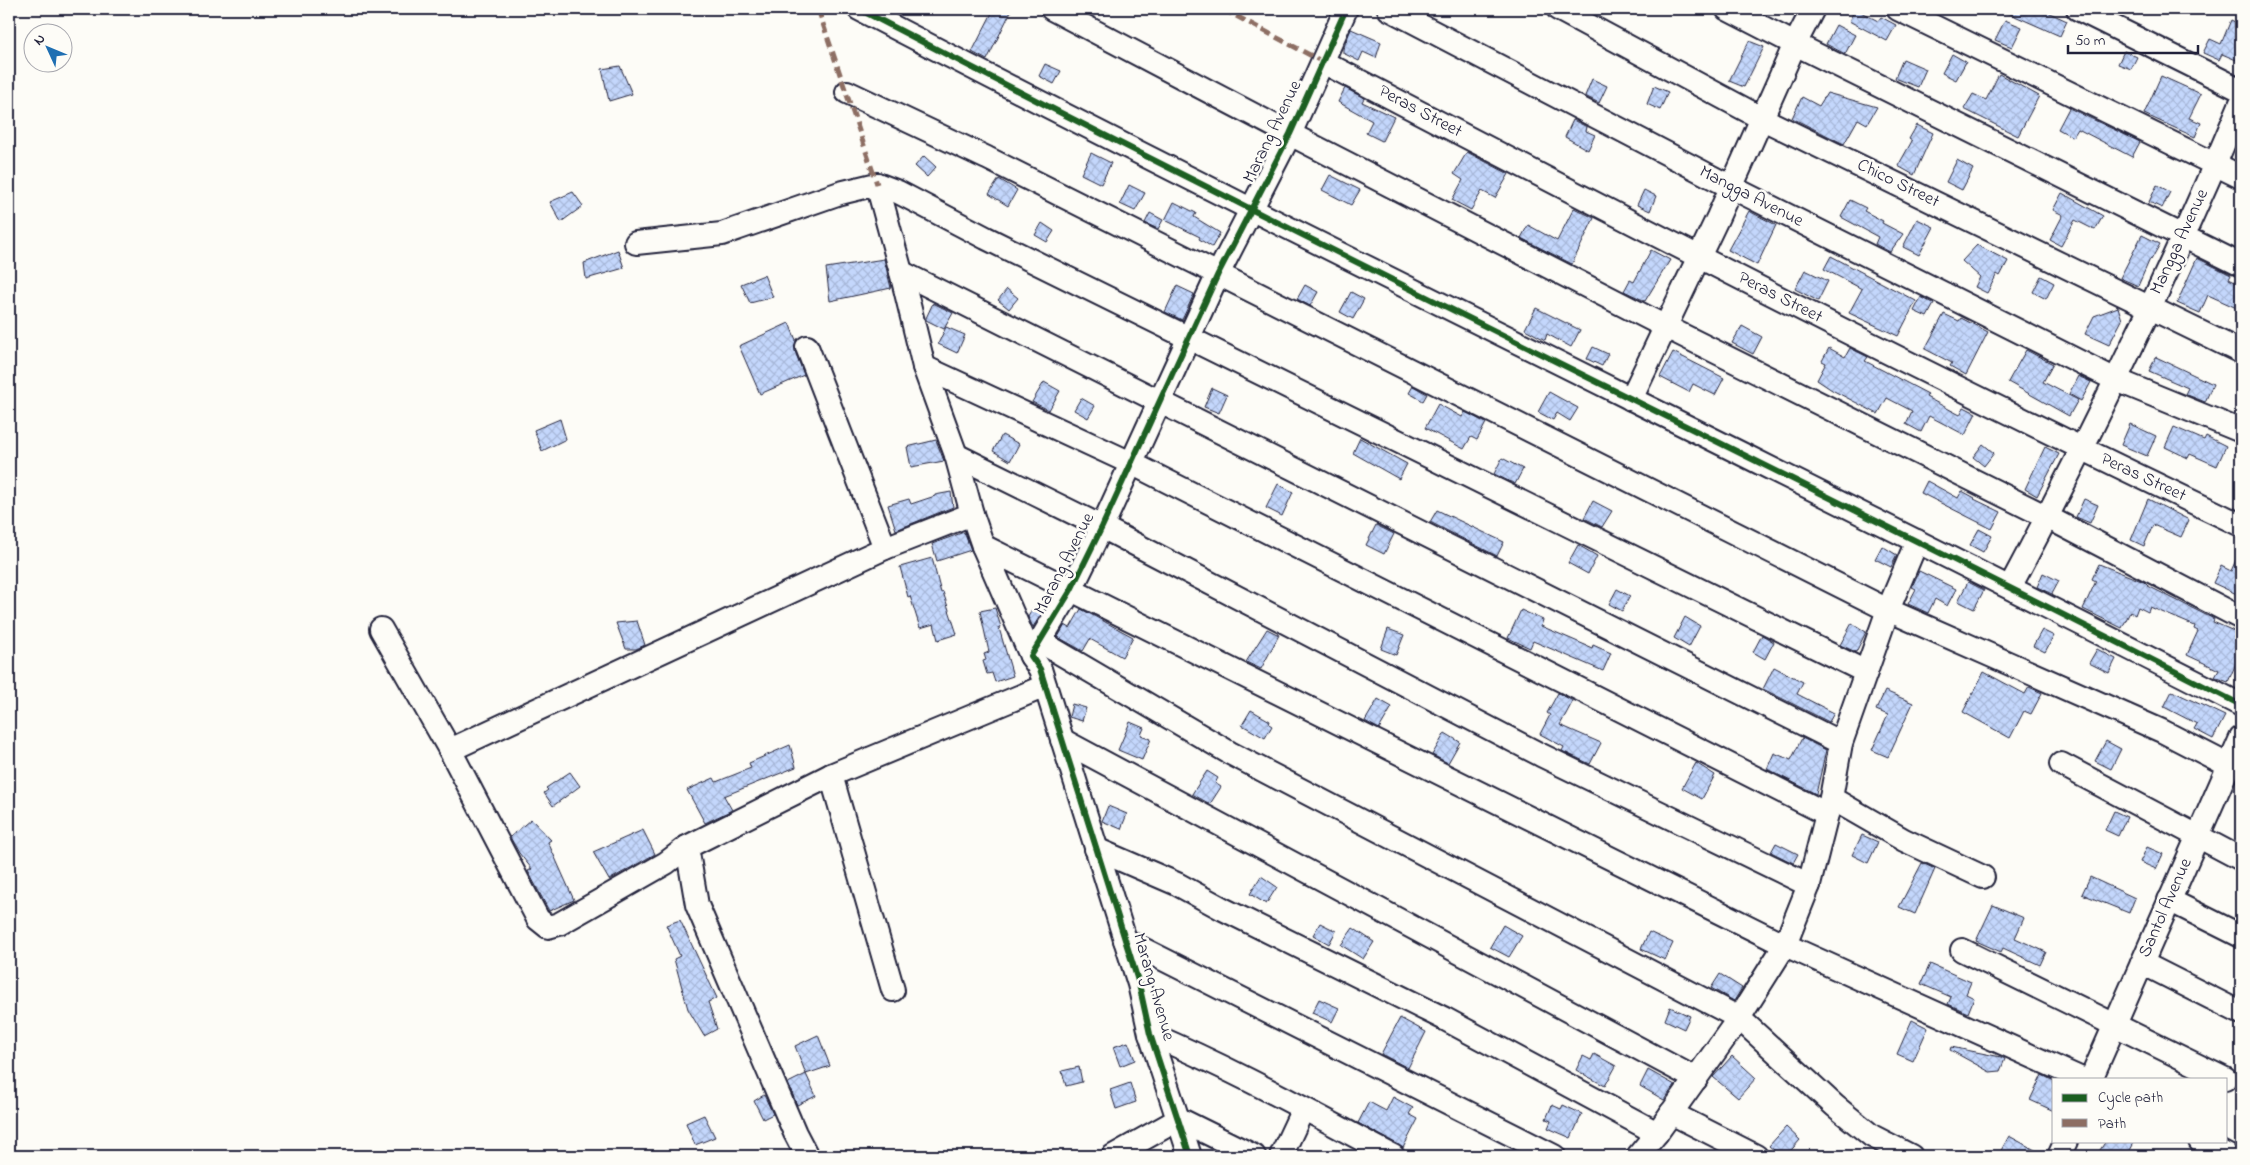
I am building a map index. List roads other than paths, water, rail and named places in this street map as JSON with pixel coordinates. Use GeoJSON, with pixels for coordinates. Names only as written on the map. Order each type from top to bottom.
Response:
{"type":"FeatureCollection","features":[{"type":"Feature","properties":{"kind":"street"},"geometry":{"type":"LineString","coordinates":[[859,9],[1026,96],[2010,587],[2241,705]]}},
{"type":"Feature","properties":{"kind":"street"},"geometry":{"type":"LineString","coordinates":[[1052,9],[1290,134],[1666,327],[2047,517],[2241,618]]}},
{"type":"Feature","properties":{"kind":"street","name":"Marang Avenue"},"geometry":{"type":"LineString","coordinates":[[1190,1156],[1150,1034],[1139,984],[1045,686],[1036,649],[1071,590],[1133,464],[1218,274],[1290,134],[1346,9]]}},
{"type":"Feature","properties":{"kind":"street","name":"Mangga Avenue"},"geometry":{"type":"LineString","coordinates":[[1390,9],[1731,187],[2114,379]]}},
{"type":"Feature","properties":{"kind":"street","name":"Chico Street"},"geometry":{"type":"LineString","coordinates":[[1558,9],[1763,119],[2241,352]]}},
{"type":"Feature","properties":{"kind":"street"},"geometry":{"type":"LineString","coordinates":[[1728,9],[2183,238],[2241,265]]}},
{"type":"Feature","properties":{"kind":"street"},"geometry":{"type":"LineString","coordinates":[[1631,399],[1763,119],[1795,44],[1813,9]]}},
{"type":"Feature","properties":{"kind":"street"},"geometry":{"type":"LineString","coordinates":[[1898,9],[2241,176]]}},
{"type":"Feature","properties":{"kind":"street"},"geometry":{"type":"LineString","coordinates":[[2078,9],[2241,90]]}},
{"type":"Feature","properties":{"kind":"street","name":"Peras Street"},"geometry":{"type":"LineString","coordinates":[[1323,62],[1698,257],[2080,448],[2241,525]]}},
{"type":"Feature","properties":{"kind":"street"},"geometry":{"type":"LineString","coordinates":[[846,92],[987,158],[1888,610],[2162,731],[2232,773]]}},
{"type":"Feature","properties":{"kind":"street","name":"Mangga Avenue"},"geometry":{"type":"LineString","coordinates":[[2010,587],[2047,517],[2183,238],[2241,104]]}},
{"type":"Feature","properties":{"kind":"street"},"geometry":{"type":"LineString","coordinates":[[636,242],[722,234],[840,193],[877,184],[898,192],[986,238],[1866,672]]}},
{"type":"Feature","properties":{"kind":"street"},"geometry":{"type":"LineString","coordinates":[[877,184],[924,367],[956,455],[972,514],[983,546],[1036,649],[1230,753],[1739,1018],[1835,1106],[1865,1130],[1911,1156]]}},
{"type":"Feature","properties":{"kind":"street"},"geometry":{"type":"LineString","coordinates":[[901,272],[1841,744]]}},
{"type":"Feature","properties":{"kind":"street"},"geometry":{"type":"LineString","coordinates":[[807,347],[884,548]]}},
{"type":"Feature","properties":{"kind":"street"},"geometry":{"type":"LineString","coordinates":[[924,367],[1133,464],[1829,806],[1983,878]]}},
{"type":"Feature","properties":{"kind":"street"},"geometry":{"type":"LineString","coordinates":[[2114,379],[2241,431]]}},
{"type":"Feature","properties":{"kind":"street"},"geometry":{"type":"LineString","coordinates":[[956,455],[1102,527],[1541,755],[1809,885]]}},
{"type":"Feature","properties":{"kind":"street"},"geometry":{"type":"LineString","coordinates":[[450,750],[884,548],[972,514]]}},
{"type":"Feature","properties":{"kind":"street"},"geometry":{"type":"LineString","coordinates":[[1638,1156],[1657,1133],[1739,1018],[1785,945],[1809,885],[1829,806],[1841,744],[1888,610],[1918,541]]}},
{"type":"Feature","properties":{"kind":"street"},"geometry":{"type":"LineString","coordinates":[[983,546],[1785,945],[2080,1078]]}},
{"type":"Feature","properties":{"kind":"street"},"geometry":{"type":"LineString","coordinates":[[381,629],[450,750],[538,919],[548,927],[559,924],[666,863],[686,847],[831,775],[1045,686]]}},
{"type":"Feature","properties":{"kind":"street","name":"Santol Avenue"},"geometry":{"type":"LineString","coordinates":[[2091,1078],[2197,837],[2232,773],[2241,738]]}},
{"type":"Feature","properties":{"kind":"street"},"geometry":{"type":"LineString","coordinates":[[1062,740],[1696,1079]]}},
{"type":"Feature","properties":{"kind":"street"},"geometry":{"type":"LineString","coordinates":[[2061,764],[2241,859]]}},
{"type":"Feature","properties":{"kind":"street"},"geometry":{"type":"LineString","coordinates":[[831,775],[893,990]]}},
{"type":"Feature","properties":{"kind":"street"},"geometry":{"type":"LineString","coordinates":[[686,847],[697,905],[795,1133],[807,1156]]}},
{"type":"Feature","properties":{"kind":"street"},"geometry":{"type":"LineString","coordinates":[[1096,849],[1177,884],[1223,909],[1445,1019],[1657,1133]]}},
{"type":"Feature","properties":{"kind":"street"},"geometry":{"type":"LineString","coordinates":[[2169,900],[2241,936]]}},
{"type":"Feature","properties":{"kind":"street"},"geometry":{"type":"LineString","coordinates":[[1125,940],[1554,1156]]}},
{"type":"Feature","properties":{"kind":"street"},"geometry":{"type":"LineString","coordinates":[[1962,950],[2223,1078]]}},
{"type":"Feature","properties":{"kind":"street"},"geometry":{"type":"LineString","coordinates":[[2142,963],[2241,1013]]}},
{"type":"Feature","properties":{"kind":"street"},"geometry":{"type":"LineString","coordinates":[[1150,1034],[1176,1045],[1393,1156]]}},
{"type":"Feature","properties":{"kind":"street"},"geometry":{"type":"LineString","coordinates":[[2228,1080],[2241,1087]]}},
{"type":"Feature","properties":{"kind":"street"},"geometry":{"type":"LineString","coordinates":[[1281,1156],[1303,1109]]}},
{"type":"Feature","properties":{"kind":"street"},"geometry":{"type":"LineString","coordinates":[[1671,1113],[1756,1156]]}},
{"type":"Feature","properties":{"kind":"street"},"geometry":{"type":"LineString","coordinates":[[1113,1156],[1179,1119],[1254,1156]]}},
{"type":"Feature","properties":{"kind":"street"},"geometry":{"type":"LineString","coordinates":[[2202,1142],[2228,1156]]}}]}
